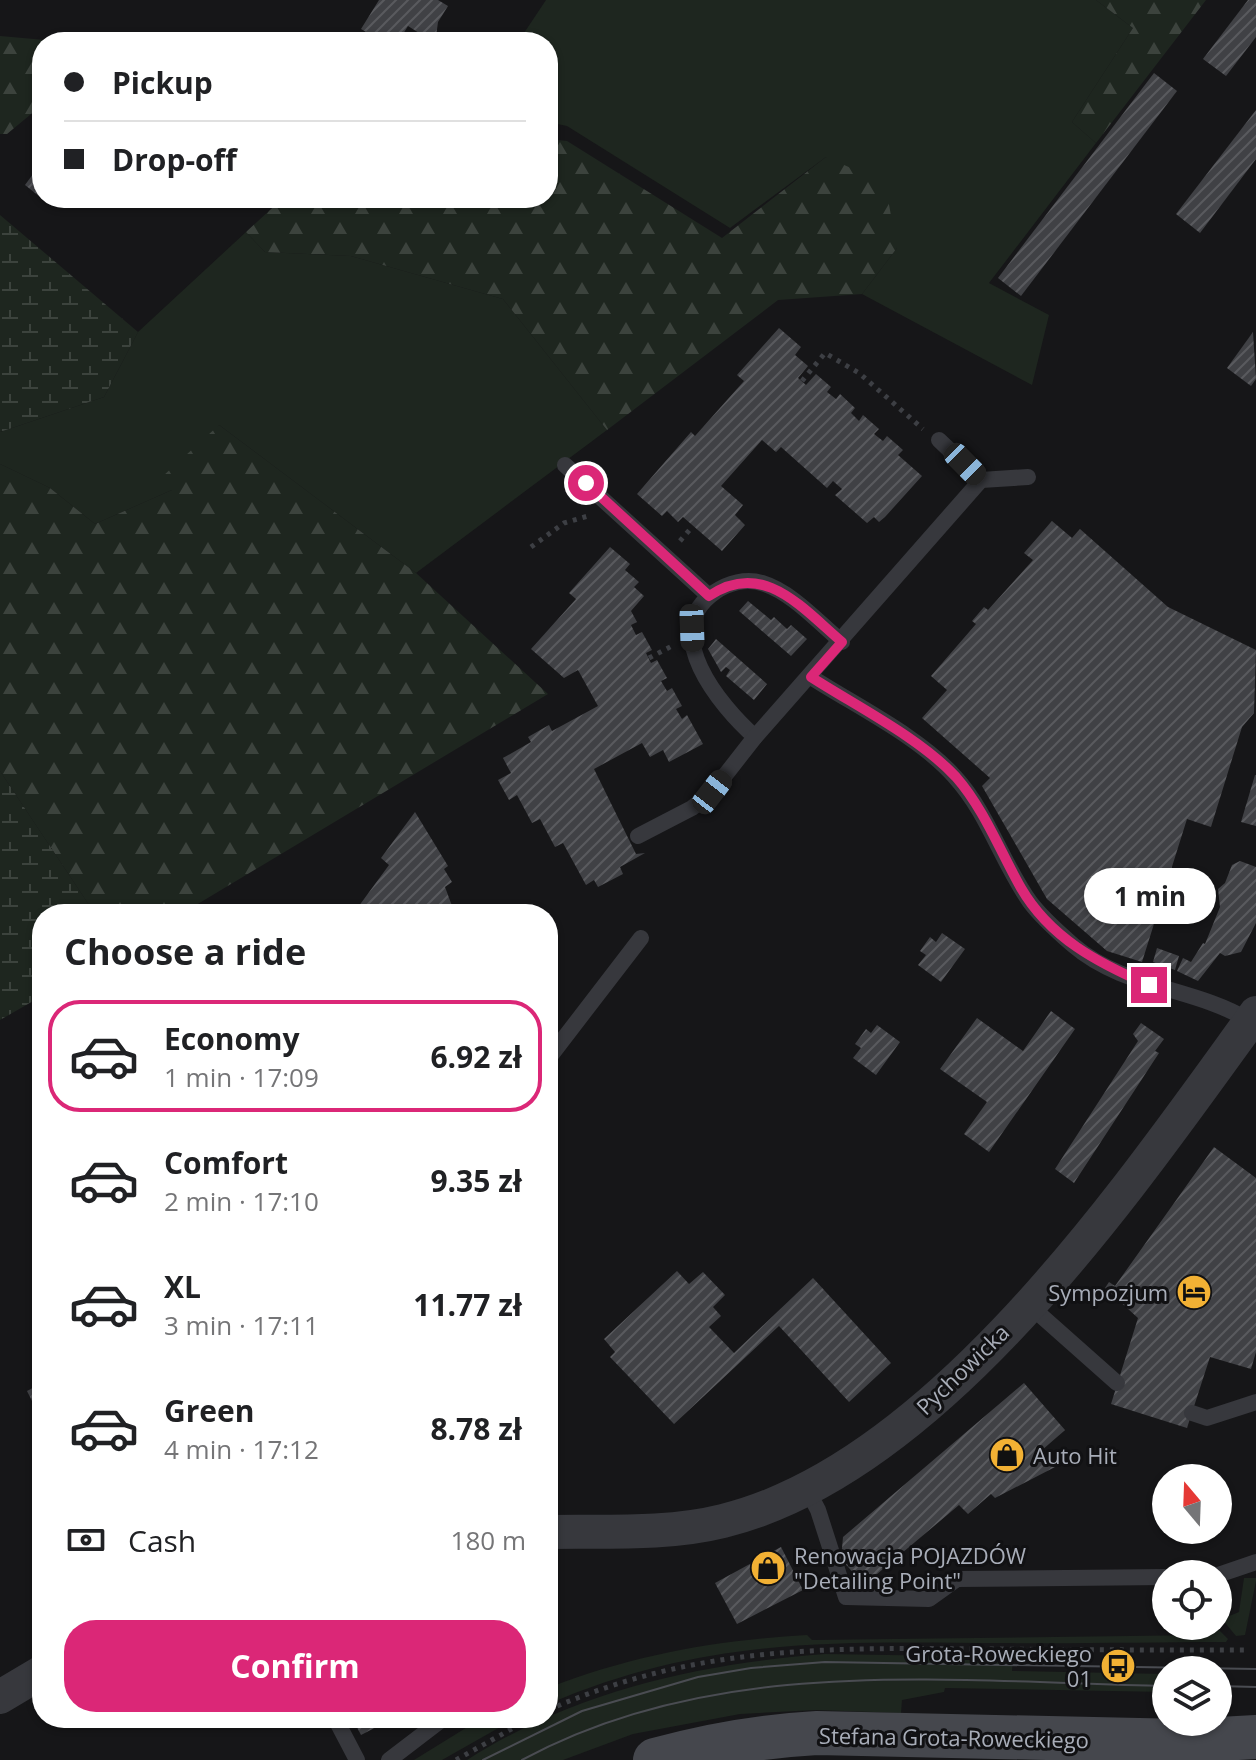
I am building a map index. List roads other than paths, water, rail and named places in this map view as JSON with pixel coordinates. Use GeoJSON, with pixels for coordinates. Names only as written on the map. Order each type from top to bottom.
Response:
{"type":"FeatureCollection","features":[{"type":"Feature","properties":{"kind":"main road","name":"Stefana Grota-Roweckiego"},"geometry":{"type":"LineString","coordinates":[[655,1760],[703,1746],[767,1736],[817,1733],[1203,1741],[1256,1737]]}},
{"type":"Feature","properties":{"kind":"street","name":"Pychowicka"},"geometry":{"type":"LineString","coordinates":[[558,1532],[683,1528],[721,1522],[833,1478],[903,1426],[1079,1250],[1253,1017]]}},
{"type":"Feature","properties":{"kind":"street"},"geometry":{"type":"LineString","coordinates":[[0,1697],[32,1678]]}},
{"type":"Feature","properties":{"kind":"lane"},"geometry":{"type":"LineString","coordinates":[[939,440],[981,480]]}},
{"type":"Feature","properties":{"kind":"lane"},"geometry":{"type":"LineString","coordinates":[[565,465],[709,596]]}},
{"type":"Feature","properties":{"kind":"lane"},"geometry":{"type":"LineString","coordinates":[[638,836],[692,808],[712,792],[755,737],[842,642],[981,480],[1028,477]]}},
{"type":"Feature","properties":{"kind":"lane"},"geometry":{"type":"LineString","coordinates":[[755,737],[721,703],[693,648],[692,628],[709,596],[724,585],[748,581],[764,583],[785,595],[842,642]]}},
{"type":"Feature","properties":{"kind":"lane"},"geometry":{"type":"LineString","coordinates":[[811,677],[938,760],[956,778],[1031,904],[1074,946],[1095,962],[1149,985],[1253,1017]]}},
{"type":"Feature","properties":{"kind":"lane"},"geometry":{"type":"LineString","coordinates":[[558,1046],[641,938]]}},
{"type":"Feature","properties":{"kind":"lane"},"geometry":{"type":"LineString","coordinates":[[1028,1304],[1117,1383]]}},
{"type":"Feature","properties":{"kind":"lane"},"geometry":{"type":"LineString","coordinates":[[1192,1413],[1216,1416],[1256,1402]]}},
{"type":"Feature","properties":{"kind":"lane"},"geometry":{"type":"LineString","coordinates":[[807,1489],[818,1510],[834,1568],[846,1597],[929,1599],[957,1579],[1152,1577]]}},
{"type":"Feature","properties":{"kind":"lane"},"geometry":{"type":"LineString","coordinates":[[1232,1570],[1256,1562]]}},
{"type":"Feature","properties":{"kind":"lane"},"geometry":{"type":"LineString","coordinates":[[340,1728],[357,1760]]}},
{"type":"Feature","properties":{"kind":"lane"},"geometry":{"type":"LineString","coordinates":[[389,1760],[431,1728]]}},
{"type":"Feature","properties":{"kind":"tram line"},"geometry":{"type":"LineString","coordinates":[[558,1723],[582,1711],[698,1677],[751,1668],[825,1662],[1256,1669]]}},
{"type":"Feature","properties":{"kind":"tram line"},"geometry":{"type":"LineString","coordinates":[[522,1760],[597,1726],[676,1703],[756,1689],[837,1681],[920,1679],[1152,1686]]}},
{"type":"Feature","properties":{"kind":"tram line"},"geometry":{"type":"LineString","coordinates":[[1232,1686],[1256,1687]]}},
{"type":"Feature","properties":{"kind":"tram line"},"geometry":{"type":"LineString","coordinates":[[483,1760],[548,1728]]}},
{"type":"Feature","properties":{"kind":"place","name":"Sympozjum"},"geometry":{"type":"Point","coordinates":[1194,1292]}},
{"type":"Feature","properties":{"kind":"place","name":"Auto Hit"},"geometry":{"type":"Point","coordinates":[1007,1455]}},
{"type":"Feature","properties":{"kind":"place","name":"Renowacja POJAZDÓW \"Detailing Point\""},"geometry":{"type":"Point","coordinates":[768,1568]}},
{"type":"Feature","properties":{"kind":"place","name":"Grota-Roweckiego 01"},"geometry":{"type":"Point","coordinates":[1118,1666]}}]}
